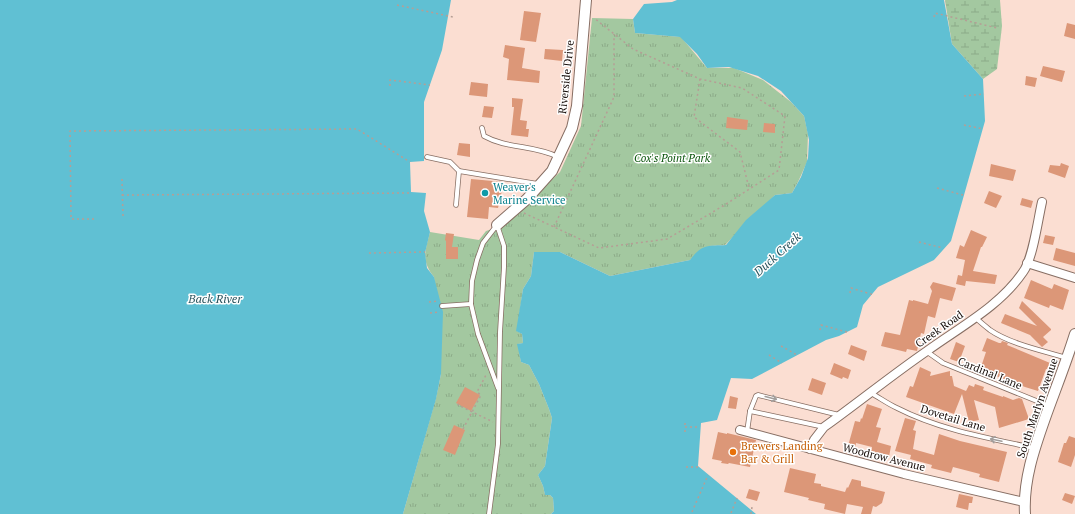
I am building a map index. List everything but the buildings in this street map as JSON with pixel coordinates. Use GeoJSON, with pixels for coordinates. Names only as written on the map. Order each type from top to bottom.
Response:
{"type":"FeatureCollection","features":[{"type":"Feature","properties":{"kind":"street","name":"Riverside Drive"},"geometry":{"type":"LineString","coordinates":[[497,225],[541,185],[552,171],[574,120],[585,5]]}},
{"type":"Feature","properties":{"kind":"street","name":"Creek Road"},"geometry":{"type":"LineString","coordinates":[[810,449],[814,440],[824,427],[926,351],[975,317],[1004,293],[1024,271],[1042,202]]}},
{"type":"Feature","properties":{"kind":"street"},"geometry":{"type":"LineString","coordinates":[[1027,263],[1075,278]]}},
{"type":"Feature","properties":{"kind":"street","name":"South Marlyn Avenue"},"geometry":{"type":"LineString","coordinates":[[1025,514],[1024,502],[1029,468],[1034,448],[1075,334]]}},
{"type":"Feature","properties":{"kind":"street","name":"Woodrow Avenue"},"geometry":{"type":"LineString","coordinates":[[743,431],[904,474],[1024,502]]}},
{"type":"Feature","properties":{"kind":"lane"},"geometry":{"type":"LineString","coordinates":[[482,128],[484,136],[494,142],[549,153],[558,158]]}},
{"type":"Feature","properties":{"kind":"lane"},"geometry":{"type":"LineString","coordinates":[[427,157],[450,162],[459,171],[541,185]]}},
{"type":"Feature","properties":{"kind":"lane"},"geometry":{"type":"LineString","coordinates":[[456,205],[459,171]]}},
{"type":"Feature","properties":{"kind":"lane"},"geometry":{"type":"LineString","coordinates":[[497,225],[484,243],[476,260],[472,281],[471,304],[478,334],[499,392]]}},
{"type":"Feature","properties":{"kind":"lane"},"geometry":{"type":"LineString","coordinates":[[489,514],[498,444],[500,332],[504,246],[497,225]]}},
{"type":"Feature","properties":{"kind":"lane"},"geometry":{"type":"LineString","coordinates":[[442,306],[471,304]]}},
{"type":"Feature","properties":{"kind":"lane"},"geometry":{"type":"LineString","coordinates":[[975,317],[991,330],[1002,336],[1032,348],[1067,358]]}},
{"type":"Feature","properties":{"kind":"lane","name":"Cardinal Lane"},"geometry":{"type":"LineString","coordinates":[[926,351],[942,363],[1049,406]]}},
{"type":"Feature","properties":{"kind":"lane","name":"Dovetail Lane"},"geometry":{"type":"LineString","coordinates":[[871,393],[897,408],[930,422],[1034,448]]}},
{"type":"Feature","properties":{"kind":"lane"},"geometry":{"type":"LineString","coordinates":[[743,431],[754,398],[758,395],[841,415]]}},
{"type":"Feature","properties":{"kind":"lane"},"geometry":{"type":"LineString","coordinates":[[750,410],[824,427]]}},
{"type":"Feature","properties":{"kind":"path"},"geometry":{"type":"LineString","coordinates":[[397,5],[453,17]]}},
{"type":"Feature","properties":{"kind":"path"},"geometry":{"type":"LineString","coordinates":[[516,209],[599,248],[668,239],[779,170],[785,116],[742,88],[700,79],[633,49],[614,34],[585,5]]}},
{"type":"Feature","properties":{"kind":"path"},"geometry":{"type":"LineString","coordinates":[[934,17],[935,13],[997,28]]}},
{"type":"Feature","properties":{"kind":"path"},"geometry":{"type":"LineString","coordinates":[[554,227],[614,97],[614,34]]}},
{"type":"Feature","properties":{"kind":"path"},"geometry":{"type":"LineString","coordinates":[[700,79],[694,117],[740,152],[749,189]]}},
{"type":"Feature","properties":{"kind":"path"},"geometry":{"type":"LineString","coordinates":[[390,86],[390,80],[430,85]]}},
{"type":"Feature","properties":{"kind":"path"},"geometry":{"type":"LineString","coordinates":[[964,96],[984,94]]}},
{"type":"Feature","properties":{"kind":"path"},"geometry":{"type":"LineString","coordinates":[[964,125],[983,129]]}},
{"type":"Feature","properties":{"kind":"path"},"geometry":{"type":"LineString","coordinates":[[94,219],[71,219],[70,131],[357,129],[410,162]]}},
{"type":"Feature","properties":{"kind":"path"},"geometry":{"type":"LineString","coordinates":[[122,178],[123,216]]}},
{"type":"Feature","properties":{"kind":"path"},"geometry":{"type":"LineString","coordinates":[[937,188],[963,196]]}},
{"type":"Feature","properties":{"kind":"path"},"geometry":{"type":"LineString","coordinates":[[122,195],[410,192]]}},
{"type":"Feature","properties":{"kind":"path"},"geometry":{"type":"LineString","coordinates":[[919,242],[943,248]]}},
{"type":"Feature","properties":{"kind":"path"},"geometry":{"type":"LineString","coordinates":[[369,253],[425,252]]}},
{"type":"Feature","properties":{"kind":"path"},"geometry":{"type":"LineString","coordinates":[[850,293],[851,288],[874,295]]}},
{"type":"Feature","properties":{"kind":"path"},"geometry":{"type":"LineString","coordinates":[[429,302],[440,300]]}},
{"type":"Feature","properties":{"kind":"path"},"geometry":{"type":"LineString","coordinates":[[430,313],[443,312]]}},
{"type":"Feature","properties":{"kind":"path"},"geometry":{"type":"LineString","coordinates":[[820,330],[821,326],[846,332]]}},
{"type":"Feature","properties":{"kind":"path"},"geometry":{"type":"LineString","coordinates":[[781,346],[797,355]]}},
{"type":"Feature","properties":{"kind":"path"},"geometry":{"type":"LineString","coordinates":[[769,355],[782,363]]}},
{"type":"Feature","properties":{"kind":"path"},"geometry":{"type":"LineString","coordinates":[[463,429],[481,395],[477,392],[490,368]]}},
{"type":"Feature","properties":{"kind":"path"},"geometry":{"type":"LineString","coordinates":[[459,404],[458,405],[499,424]]}},
{"type":"Feature","properties":{"kind":"path"},"geometry":{"type":"LineString","coordinates":[[685,423],[685,432]]}},
{"type":"Feature","properties":{"kind":"path"},"geometry":{"type":"LineString","coordinates":[[685,427],[698,427]]}},
{"type":"Feature","properties":{"kind":"path"},"geometry":{"type":"LineString","coordinates":[[686,467],[698,467]]}},
{"type":"Feature","properties":{"kind":"path"},"geometry":{"type":"LineString","coordinates":[[692,512],[708,475]]}},
{"type":"Feature","properties":{"kind":"path"},"geometry":{"type":"LineString","coordinates":[[731,513],[737,498]]}},
{"type":"Feature","properties":{"kind":"path"},"geometry":{"type":"LineString","coordinates":[[751,514],[752,507]]}},
{"type":"Feature","properties":{"kind":"green space"},"geometry":{"type":"Polygon","coordinates":[[[945,0],[1000,0],[1002,26],[997,69],[983,79],[952,44],[945,0]]]}},
{"type":"Feature","properties":{"kind":"green space","name":"Cox's Point Park"},"geometry":{"type":"Polygon","coordinates":[[[592,18],[633,19],[635,33],[681,37],[707,68],[734,68],[763,80],[791,102],[804,116],[808,134],[807,162],[792,193],[775,195],[725,245],[709,246],[690,260],[610,276],[560,252],[534,252],[531,276],[523,289],[517,331],[522,334],[523,343],[518,344],[521,362],[529,365],[539,384],[552,418],[545,466],[538,475],[545,495],[550,495],[553,498],[554,511],[551,514],[403,514],[436,398],[441,374],[434,277],[427,266],[425,256],[430,232],[479,240],[486,231],[504,225],[560,172],[581,126],[592,18]]]}},
{"type":"Feature","properties":{"kind":"water","name":"Back River"},"geometry":{"type":"Polygon","coordinates":[[[0,0],[451,0],[442,50],[424,102],[424,161],[410,162],[411,192],[426,193],[424,211],[430,232],[425,253],[427,268],[434,277],[443,312],[441,374],[436,399],[403,514],[0,514],[0,0]]]}},
{"type":"Feature","properties":{"kind":"water","name":"Duck Creek"},"geometry":{"type":"Polygon","coordinates":[[[677,0],[944,0],[952,44],[983,79],[985,121],[951,241],[934,260],[878,287],[863,305],[857,327],[839,336],[826,340],[752,379],[731,378],[717,420],[701,423],[698,466],[756,514],[551,514],[554,511],[553,498],[550,495],[545,495],[538,475],[545,466],[552,418],[539,384],[529,365],[521,362],[517,344],[523,343],[522,334],[516,331],[523,289],[531,276],[534,252],[560,252],[610,276],[690,260],[702,248],[726,245],[746,220],[775,195],[792,193],[801,177],[808,158],[809,140],[804,116],[781,91],[758,76],[729,67],[707,68],[697,54],[680,37],[635,33],[633,19],[644,4],[672,2],[677,0]]]}},
{"type":"Feature","properties":{"kind":"place","name":"Weaver's Marine Service"},"geometry":{"type":"Point","coordinates":[485,193]}},
{"type":"Feature","properties":{"kind":"place","name":"Brewers Landing Bar & Grill"},"geometry":{"type":"Point","coordinates":[733,452]}}]}
